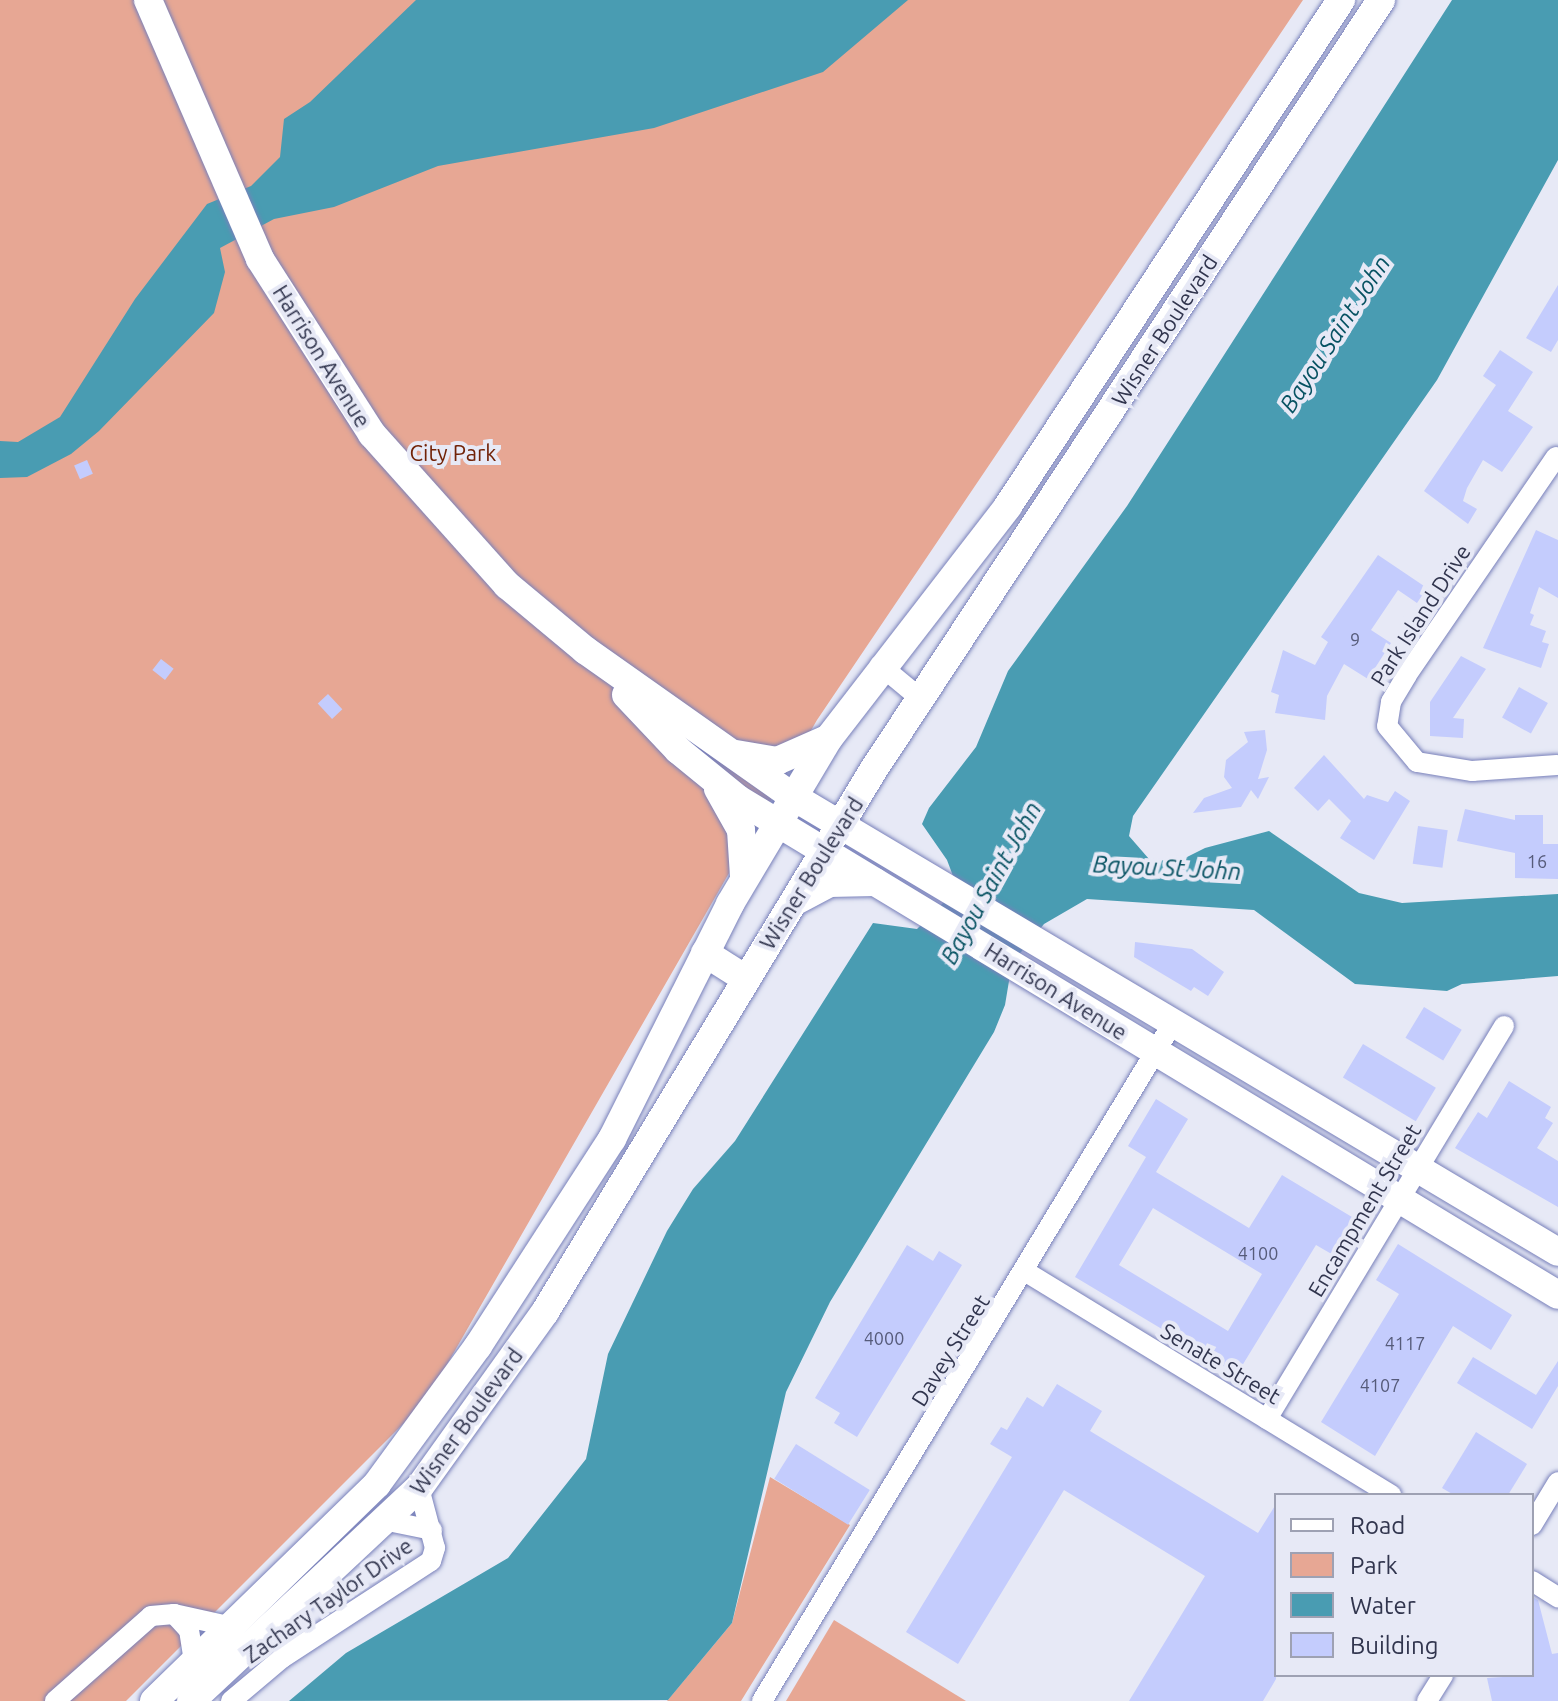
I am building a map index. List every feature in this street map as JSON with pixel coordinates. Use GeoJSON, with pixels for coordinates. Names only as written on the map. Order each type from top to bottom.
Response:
{"type":"FeatureCollection","features":[{"type":"Feature","properties":{"kind":"street","name":"Harrison Avenue"},"geometry":{"type":"LineString","coordinates":[[148,0],[260,259],[372,434],[507,585],[585,650],[724,752],[792,796],[1558,1252]]}},
{"type":"Feature","properties":{"kind":"street","name":"Wisner Boulevard"},"geometry":{"type":"LineString","coordinates":[[154,1701],[377,1484],[478,1346],[612,1139],[744,878],[829,738],[880,665],[1008,506],[1252,140],[1341,0]]}},
{"type":"Feature","properties":{"kind":"street","name":"Wisner Boulevard"},"geometry":{"type":"LineString","coordinates":[[191,1701],[388,1521],[419,1488],[507,1366],[638,1164],[790,904],[866,783],[1381,0]]}},
{"type":"Feature","properties":{"kind":"street"},"geometry":{"type":"LineString","coordinates":[[1252,140],[1277,159]]}},
{"type":"Feature","properties":{"kind":"street","name":"Park Island Drive"},"geometry":{"type":"LineString","coordinates":[[1557,457],[1407,675],[1391,702],[1387,726],[1417,762],[1472,771],[1558,765]]}},
{"type":"Feature","properties":{"kind":"street","name":"Harrison Avenue"},"geometry":{"type":"LineString","coordinates":[[585,650],[714,782],[776,823],[1558,1295]]}},
{"type":"Feature","properties":{"kind":"street"},"geometry":{"type":"LineString","coordinates":[[880,665],[921,699]]}},
{"type":"Feature","properties":{"kind":"street"},"geometry":{"type":"LineString","coordinates":[[724,752],[777,761],[806,753],[829,738]]}},
{"type":"Feature","properties":{"kind":"street"},"geometry":{"type":"LineString","coordinates":[[714,782],[739,825],[746,847],[744,878]]}},
{"type":"Feature","properties":{"kind":"street"},"geometry":{"type":"LineString","coordinates":[[866,783],[871,819],[893,855]]}},
{"type":"Feature","properties":{"kind":"street"},"geometry":{"type":"LineString","coordinates":[[790,904],[829,883],[876,882]]}},
{"type":"Feature","properties":{"kind":"street"},"geometry":{"type":"LineString","coordinates":[[705,953],[746,979]]}},
{"type":"Feature","properties":{"kind":"street","name":"Davey Street"},"geometry":{"type":"LineString","coordinates":[[762,1701],[1026,1272],[1174,1021]]}},
{"type":"Feature","properties":{"kind":"street","name":"Encampment Street"},"geometry":{"type":"LineString","coordinates":[[1267,1419],[1504,1026]]}},
{"type":"Feature","properties":{"kind":"street","name":"Senate Street"},"geometry":{"type":"LineString","coordinates":[[1026,1272],[1388,1493]]}},
{"type":"Feature","properties":{"kind":"street"},"geometry":{"type":"LineString","coordinates":[[478,1346],[507,1366]]}},
{"type":"Feature","properties":{"kind":"street"},"geometry":{"type":"LineString","coordinates":[[1534,1522],[1558,1482]]}},
{"type":"Feature","properties":{"kind":"street"},"geometry":{"type":"LineString","coordinates":[[388,1521],[432,1530],[419,1488]]}},
{"type":"Feature","properties":{"kind":"street","name":"Zachary Taylor Drive"},"geometry":{"type":"LineString","coordinates":[[231,1701],[293,1651],[426,1567],[435,1548],[432,1530]]}},
{"type":"Feature","properties":{"kind":"street"},"geometry":{"type":"LineString","coordinates":[[1534,1582],[1558,1597]]}},
{"type":"Feature","properties":{"kind":"street"},"geometry":{"type":"LineString","coordinates":[[55,1701],[131,1630],[151,1616],[174,1614],[189,1630],[194,1661]]}},
{"type":"Feature","properties":{"kind":"street","name":"Zachary Taylor Drive"},"geometry":{"type":"LineString","coordinates":[[174,1614],[232,1627]]}},
{"type":"Feature","properties":{"kind":"street"},"geometry":{"type":"LineString","coordinates":[[1427,1701],[1442,1677]]}},
{"type":"Feature","properties":{"kind":"green space","name":"City Park"},"geometry":{"type":"Polygon","coordinates":[[[0,0],[1303,0],[817,720],[426,1401],[126,1701],[0,1701],[0,0]]]}},
{"type":"Feature","properties":{"kind":"green space"},"geometry":{"type":"Polygon","coordinates":[[[770,1477],[850,1525],[741,1701],[667,1701],[732,1623],[770,1477]]]}},
{"type":"Feature","properties":{"kind":"green space"},"geometry":{"type":"Polygon","coordinates":[[[834,1620],[966,1701],[786,1701],[834,1620]]]}},
{"type":"Feature","properties":{"kind":"water"},"geometry":{"type":"Polygon","coordinates":[[[416,0],[908,0],[823,72],[654,128],[438,166],[334,207],[274,219],[220,248],[225,272],[214,313],[99,431],[71,454],[27,477],[0,478],[0,441],[18,442],[60,417],[135,299],[207,204],[251,186],[280,157],[284,119],[310,102],[416,0]]]}},
{"type":"Feature","properties":{"kind":"water"},"geometry":{"type":"Polygon","coordinates":[[[1452,0],[1558,0],[1558,160],[1437,380],[1133,816],[1129,836],[1149,859],[1177,862],[1205,848],[1269,831],[1359,893],[1402,903],[1558,894],[1558,976],[1462,984],[1447,991],[1355,984],[1254,910],[1087,899],[1044,924],[1012,963],[1005,1005],[994,1032],[830,1302],[786,1392],[732,1623],[668,1700],[289,1701],[346,1653],[508,1558],[586,1459],[608,1354],[667,1231],[693,1189],[735,1141],[873,923],[917,929],[951,895],[953,876],[947,860],[922,824],[929,808],[976,747],[1008,671],[1127,506],[1452,0]]]}},
{"type":"Feature","properties":{"kind":"building"},"geometry":{"type":"Polygon","coordinates":[[[1558,285],[1558,340],[1551,352],[1526,338],[1558,285]]]}},
{"type":"Feature","properties":{"kind":"building"},"geometry":{"type":"Polygon","coordinates":[[[1500,350],[1533,372],[1508,411],[1533,427],[1502,472],[1483,460],[1463,501],[1477,509],[1468,524],[1424,491],[1496,385],[1483,376],[1500,350]]]}},
{"type":"Feature","properties":{"kind":"building"},"geometry":{"type":"Polygon","coordinates":[[[87,460],[93,474],[80,479],[74,465],[87,460]]]}},
{"type":"Feature","properties":{"kind":"building"},"geometry":{"type":"Polygon","coordinates":[[[1536,530],[1558,540],[1558,598],[1539,587],[1530,613],[1534,615],[1530,625],[1546,631],[1542,642],[1549,644],[1541,668],[1483,648],[1536,530]]]}},
{"type":"Feature","properties":{"kind":"building"},"geometry":{"type":"Polygon","coordinates":[[[1378,555],[1427,588],[1417,603],[1398,590],[1371,630],[1391,643],[1368,679],[1344,664],[1327,696],[1325,720],[1275,713],[1279,695],[1271,692],[1283,650],[1315,665],[1328,642],[1321,637],[1378,555]]]}},
{"type":"Feature","properties":{"kind":"building"},"geometry":{"type":"Polygon","coordinates":[[[1461,656],[1486,669],[1453,718],[1464,719],[1463,738],[1430,736],[1430,702],[1461,656]]]}},
{"type":"Feature","properties":{"kind":"building"},"geometry":{"type":"Polygon","coordinates":[[[161,659],[174,669],[165,680],[152,670],[161,659]]]}},
{"type":"Feature","properties":{"kind":"building"},"geometry":{"type":"Polygon","coordinates":[[[1519,687],[1548,703],[1531,734],[1502,718],[1519,687]]]}},
{"type":"Feature","properties":{"kind":"building"},"geometry":{"type":"Polygon","coordinates":[[[328,694],[342,709],[332,719],[318,704],[328,694]]]}},
{"type":"Feature","properties":{"kind":"building"},"geometry":{"type":"Polygon","coordinates":[[[1265,730],[1267,750],[1258,779],[1269,777],[1258,799],[1251,790],[1241,807],[1193,813],[1204,798],[1232,788],[1224,777],[1226,760],[1248,742],[1244,732],[1265,730]]]}},
{"type":"Feature","properties":{"kind":"building"},"geometry":{"type":"Polygon","coordinates":[[[1324,755],[1364,799],[1367,795],[1388,802],[1395,791],[1410,801],[1374,860],[1340,838],[1351,821],[1329,799],[1318,811],[1294,788],[1324,755]]]}},
{"type":"Feature","properties":{"kind":"building"},"geometry":{"type":"Polygon","coordinates":[[[1465,809],[1515,820],[1515,815],[1543,815],[1543,844],[1558,844],[1558,879],[1515,878],[1515,853],[1457,841],[1465,809]]]}},
{"type":"Feature","properties":{"kind":"building"},"geometry":{"type":"Polygon","coordinates":[[[1418,826],[1448,830],[1442,868],[1413,864],[1418,826]]]}},
{"type":"Feature","properties":{"kind":"building"},"geometry":{"type":"Polygon","coordinates":[[[1135,942],[1192,949],[1224,972],[1208,996],[1194,987],[1191,991],[1134,957],[1135,942]]]}},
{"type":"Feature","properties":{"kind":"building"},"geometry":{"type":"Polygon","coordinates":[[[1424,1007],[1462,1030],[1443,1061],[1405,1038],[1424,1007]]]}},
{"type":"Feature","properties":{"kind":"building"},"geometry":{"type":"Polygon","coordinates":[[[1363,1044],[1436,1088],[1416,1121],[1343,1077],[1363,1044]]]}},
{"type":"Feature","properties":{"kind":"building"},"geometry":{"type":"Polygon","coordinates":[[[1509,1081],[1551,1107],[1545,1118],[1553,1123],[1537,1148],[1558,1161],[1558,1207],[1455,1148],[1478,1112],[1487,1118],[1509,1081]]]}},
{"type":"Feature","properties":{"kind":"building"},"geometry":{"type":"Polygon","coordinates":[[[1156,1099],[1188,1119],[1156,1172],[1249,1228],[1282,1175],[1357,1220],[1335,1256],[1316,1245],[1237,1374],[1075,1277],[1146,1157],[1128,1146],[1156,1099]],[[1153,1208],[1119,1265],[1228,1331],[1262,1274],[1153,1208]]]}},
{"type":"Feature","properties":{"kind":"building"},"geometry":{"type":"Polygon","coordinates":[[[1398,1244],[1512,1315],[1491,1350],[1453,1326],[1375,1456],[1321,1422],[1399,1294],[1376,1280],[1398,1244]]]}},
{"type":"Feature","properties":{"kind":"building"},"geometry":{"type":"Polygon","coordinates":[[[907,1245],[933,1261],[939,1251],[962,1265],[857,1437],[834,1423],[840,1413],[815,1398],[907,1245]]]}},
{"type":"Feature","properties":{"kind":"building"},"geometry":{"type":"Polygon","coordinates":[[[1473,1357],[1536,1395],[1558,1361],[1558,1386],[1532,1429],[1457,1383],[1473,1357]]]}},
{"type":"Feature","properties":{"kind":"building"},"geometry":{"type":"Polygon","coordinates":[[[1057,1384],[1102,1411],[1090,1431],[1258,1533],[1274,1507],[1276,1679],[1263,1701],[1129,1701],[1205,1576],[1064,1490],[958,1664],[906,1632],[1012,1457],[990,1444],[1001,1427],[1007,1430],[1027,1397],[1043,1407],[1057,1384]]]}},
{"type":"Feature","properties":{"kind":"building"},"geometry":{"type":"Polygon","coordinates":[[[1476,1432],[1527,1464],[1509,1493],[1451,1493],[1442,1488],[1476,1432]]]}},
{"type":"Feature","properties":{"kind":"building"},"geometry":{"type":"Polygon","coordinates":[[[796,1444],[870,1490],[848,1525],[774,1479],[796,1444]]]}},
{"type":"Feature","properties":{"kind":"building"},"geometry":{"type":"Polygon","coordinates":[[[1534,1598],[1538,1600],[1552,1654],[1558,1653],[1558,1701],[1492,1701],[1487,1678],[1534,1677],[1534,1598]]]}},
{"type":"Feature","properties":{"kind":"water label","name":"Bayou Saint John"},"geometry":{"type":"Point","coordinates":[1335,334]}},
{"type":"Feature","properties":{"kind":"water label","name":"Bayou St John"},"geometry":{"type":"Point","coordinates":[1167,868]}},
{"type":"Feature","properties":{"kind":"water label","name":"Bayou Saint John"},"geometry":{"type":"Point","coordinates":[991,883]}}]}
